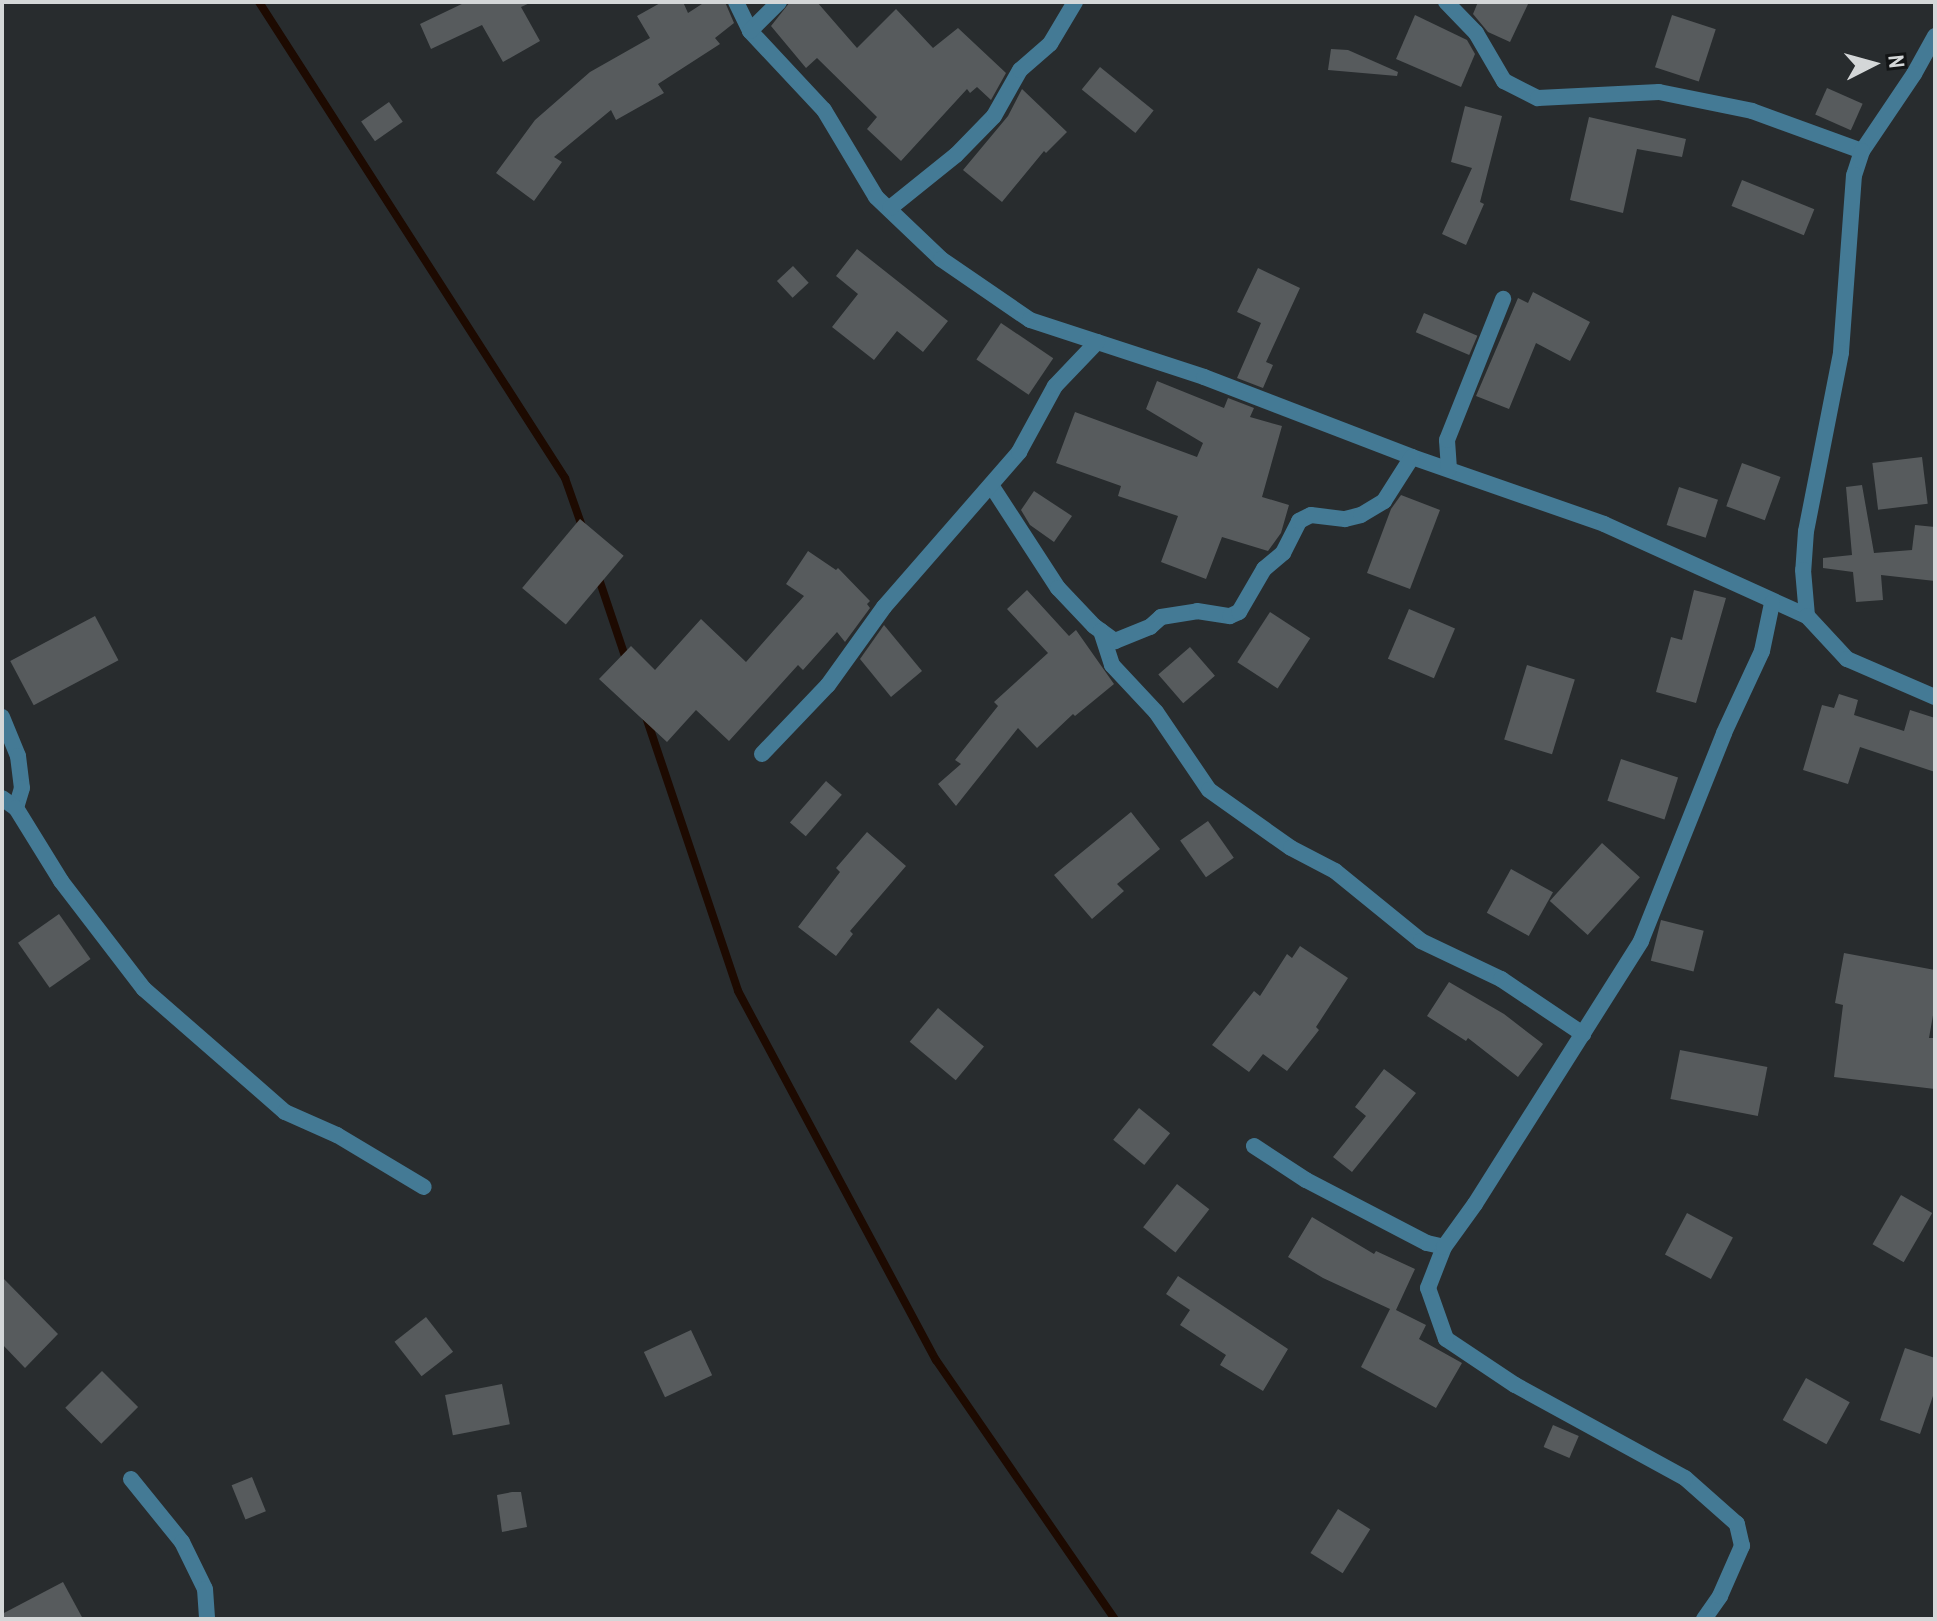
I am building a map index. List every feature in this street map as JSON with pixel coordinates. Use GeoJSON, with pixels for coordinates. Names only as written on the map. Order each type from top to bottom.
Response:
{"type":"FeatureCollection","features":[{"type":"Feature","properties":{"kind":"street"},"geometry":{"type":"LineString","coordinates":[[736,2],[750,31],[824,110],[876,197],[890,208],[912,235],[941,259],[1030,320],[1204,377],[1412,457],[1604,524],[1772,603],[1788,605],[1807,616],[1847,659],[1935,697]]}},
{"type":"Feature","properties":{"kind":"street"},"geometry":{"type":"LineString","coordinates":[[750,31],[779,2]]}},
{"type":"Feature","properties":{"kind":"street"},"geometry":{"type":"LineString","coordinates":[[890,208],[956,155],[994,116],[1020,70],[1050,44],[1075,2]]}},
{"type":"Feature","properties":{"kind":"street"},"geometry":{"type":"LineString","coordinates":[[1446,2],[1476,33],[1504,81],[1538,98],[1659,92],[1752,111],[1862,151]]}},
{"type":"Feature","properties":{"kind":"street"},"geometry":{"type":"LineString","coordinates":[[1807,616],[1803,570],[1806,531],[1841,353],[1854,175],[1862,151],[1914,74],[1935,36]]}},
{"type":"Feature","properties":{"kind":"street"},"geometry":{"type":"LineString","coordinates":[[1449,469],[1447,440],[1503,299]]}},
{"type":"Feature","properties":{"kind":"street"},"geometry":{"type":"LineString","coordinates":[[762,754],[828,685],[884,607],[1019,452],[1055,386],[1097,342]]}},
{"type":"Feature","properties":{"kind":"street"},"geometry":{"type":"LineString","coordinates":[[991,485],[1058,588],[1115,641],[1150,627],[1161,617],[1197,611],[1230,616],[1239,612],[1264,569],[1283,553],[1299,521],[1311,515],[1345,519],[1361,515],[1384,501],[1412,457]]}},
{"type":"Feature","properties":{"kind":"street"},"geometry":{"type":"LineString","coordinates":[[1704,1619],[1720,1596],[1742,1546],[1737,1524],[1685,1478],[1515,1385],[1446,1339],[1428,1288],[1444,1247],[1475,1204],[1542,1093],[1641,941],[1718,747],[1762,651],[1772,603]]}},
{"type":"Feature","properties":{"kind":"street"},"geometry":{"type":"LineString","coordinates":[[1101,631],[1112,665],[1156,712],[1209,790],[1291,848],[1335,871],[1421,941],[1501,979],[1583,1034]]}},
{"type":"Feature","properties":{"kind":"street"},"geometry":{"type":"LineString","coordinates":[[2,717],[18,756],[22,788],[9,803],[61,881],[144,989],[285,1112],[337,1135],[424,1187]]}},
{"type":"Feature","properties":{"kind":"street"},"geometry":{"type":"LineString","coordinates":[[1254,1146],[1306,1180],[1427,1243],[1444,1247]]}},
{"type":"Feature","properties":{"kind":"street"},"geometry":{"type":"LineString","coordinates":[[131,1479],[182,1542],[205,1589],[207,1619]]}},
{"type":"Feature","properties":{"kind":"building"},"geometry":{"type":"Polygon","coordinates":[[[466,2],[532,2],[521,7],[540,41],[503,62],[482,25],[431,49],[420,24],[466,2]]]}},
{"type":"Feature","properties":{"kind":"building"},"geometry":{"type":"Polygon","coordinates":[[[662,2],[683,2],[688,13],[705,2],[725,2],[734,23],[715,38],[720,44],[658,84],[664,93],[616,120],[611,110],[554,157],[562,162],[534,201],[496,173],[535,120],[590,72],[650,38],[637,16],[662,2]]]}},
{"type":"Feature","properties":{"kind":"building"},"geometry":{"type":"Polygon","coordinates":[[[790,2],[817,2],[857,48],[896,9],[933,48],[958,28],[1006,73],[991,100],[977,87],[970,93],[967,89],[901,161],[867,129],[877,117],[817,58],[806,68],[771,26],[790,2]]]}},
{"type":"Feature","properties":{"kind":"building"},"geometry":{"type":"Polygon","coordinates":[[[1478,2],[1529,2],[1510,42],[1488,32],[1473,14],[1478,2]]]}},
{"type":"Feature","properties":{"kind":"building"},"geometry":{"type":"Polygon","coordinates":[[[1415,15],[1467,40],[1475,54],[1461,87],[1396,59],[1415,15]]]}},
{"type":"Feature","properties":{"kind":"building"},"geometry":{"type":"Polygon","coordinates":[[[1672,15],[1716,29],[1699,82],[1655,67],[1672,15]]]}},
{"type":"Feature","properties":{"kind":"building"},"geometry":{"type":"Polygon","coordinates":[[[1331,49],[1348,50],[1398,72],[1397,76],[1328,70],[1331,49]]]}},
{"type":"Feature","properties":{"kind":"building"},"geometry":{"type":"Polygon","coordinates":[[[1100,67],[1154,110],[1135,133],[1082,90],[1100,67]]]}},
{"type":"Feature","properties":{"kind":"building"},"geometry":{"type":"Polygon","coordinates":[[[1827,88],[1863,104],[1851,130],[1815,114],[1827,88]]]}},
{"type":"Feature","properties":{"kind":"building"},"geometry":{"type":"Polygon","coordinates":[[[1022,89],[1067,132],[1046,153],[1044,151],[1002,202],[963,170],[1008,116],[1022,89]]]}},
{"type":"Feature","properties":{"kind":"building"},"geometry":{"type":"Polygon","coordinates":[[[389,102],[403,122],[375,141],[361,122],[389,102]]]}},
{"type":"Feature","properties":{"kind":"building"},"geometry":{"type":"Polygon","coordinates":[[[1465,106],[1502,116],[1480,202],[1484,204],[1466,245],[1442,234],[1472,168],[1451,162],[1465,106]]]}},
{"type":"Feature","properties":{"kind":"building"},"geometry":{"type":"Polygon","coordinates":[[[1589,117],[1686,139],[1682,157],[1637,149],[1623,213],[1570,200],[1589,117]]]}},
{"type":"Feature","properties":{"kind":"building"},"geometry":{"type":"Polygon","coordinates":[[[1742,180],[1814,209],[1804,235],[1732,206],[1742,180]]]}},
{"type":"Feature","properties":{"kind":"building"},"geometry":{"type":"Polygon","coordinates":[[[857,249],[948,321],[923,352],[897,331],[874,360],[832,327],[858,294],[836,276],[857,249]]]}},
{"type":"Feature","properties":{"kind":"building"},"geometry":{"type":"Polygon","coordinates":[[[793,266],[809,283],[793,298],[777,281],[793,266]]]}},
{"type":"Feature","properties":{"kind":"building"},"geometry":{"type":"Polygon","coordinates":[[[1258,268],[1300,288],[1266,362],[1273,365],[1263,388],[1237,378],[1261,323],[1237,312],[1258,268]]]}},
{"type":"Feature","properties":{"kind":"building"},"geometry":{"type":"Polygon","coordinates":[[[1533,292],[1590,322],[1570,361],[1536,343],[1509,409],[1476,396],[1518,298],[1528,303],[1533,292]]]}},
{"type":"Feature","properties":{"kind":"building"},"geometry":{"type":"Polygon","coordinates":[[[1424,313],[1477,336],[1469,355],[1416,332],[1424,313]]]}},
{"type":"Feature","properties":{"kind":"building"},"geometry":{"type":"Polygon","coordinates":[[[1001,323],[1053,358],[1029,395],[976,359],[1001,323]]]}},
{"type":"Feature","properties":{"kind":"building"},"geometry":{"type":"Polygon","coordinates":[[[1157,381],[1224,408],[1228,398],[1254,408],[1250,417],[1282,426],[1262,497],[1289,505],[1281,533],[1268,551],[1222,537],[1206,579],[1161,562],[1178,516],[1118,496],[1121,486],[1056,463],[1075,412],[1197,457],[1203,443],[1146,409],[1157,381]]]}},
{"type":"Feature","properties":{"kind":"building"},"geometry":{"type":"Polygon","coordinates":[[[1922,457],[1928,504],[1878,510],[1872,463],[1922,457]]]}},
{"type":"Feature","properties":{"kind":"building"},"geometry":{"type":"Polygon","coordinates":[[[1742,463],[1781,477],[1765,520],[1726,506],[1742,463]]]}},
{"type":"Feature","properties":{"kind":"building"},"geometry":{"type":"Polygon","coordinates":[[[1862,485],[1874,553],[1912,550],[1915,525],[1935,527],[1935,581],[1881,575],[1883,600],[1856,602],[1853,572],[1823,568],[1823,558],[1852,555],[1846,487],[1862,485]]]}},
{"type":"Feature","properties":{"kind":"building"},"geometry":{"type":"Polygon","coordinates":[[[1679,487],[1718,500],[1706,538],[1667,525],[1679,487]]]}},
{"type":"Feature","properties":{"kind":"building"},"geometry":{"type":"Polygon","coordinates":[[[1034,491],[1072,516],[1054,542],[1030,525],[1021,510],[1034,491]]]}},
{"type":"Feature","properties":{"kind":"building"},"geometry":{"type":"Polygon","coordinates":[[[1401,495],[1440,510],[1410,589],[1367,573],[1391,509],[1401,495]]]}},
{"type":"Feature","properties":{"kind":"building"},"geometry":{"type":"Polygon","coordinates":[[[580,519],[624,556],[566,625],[522,588],[580,519]]]}},
{"type":"Feature","properties":{"kind":"building"},"geometry":{"type":"Polygon","coordinates":[[[808,551],[836,570],[838,568],[870,601],[867,604],[870,608],[845,642],[837,632],[803,670],[798,665],[729,741],[696,710],[667,742],[599,679],[631,646],[655,670],[701,619],[746,662],[804,596],[786,584],[808,551]]]}},
{"type":"Feature","properties":{"kind":"building"},"geometry":{"type":"Polygon","coordinates":[[[1027,590],[1069,636],[1076,630],[1114,684],[1075,716],[1073,714],[1037,748],[1018,728],[956,806],[938,784],[961,764],[955,760],[998,706],[994,702],[1048,653],[1007,609],[1027,590]]]}},
{"type":"Feature","properties":{"kind":"building"},"geometry":{"type":"Polygon","coordinates":[[[1694,590],[1726,598],[1696,703],[1656,692],[1671,637],[1682,640],[1694,590]]]}},
{"type":"Feature","properties":{"kind":"building"},"geometry":{"type":"Polygon","coordinates":[[[1409,609],[1455,629],[1434,678],[1388,659],[1409,609]]]}},
{"type":"Feature","properties":{"kind":"building"},"geometry":{"type":"Polygon","coordinates":[[[1270,612],[1310,638],[1278,688],[1237,662],[1270,612]]]}},
{"type":"Feature","properties":{"kind":"building"},"geometry":{"type":"Polygon","coordinates":[[[95,616],[118,660],[34,705],[10,661],[95,616]]]}},
{"type":"Feature","properties":{"kind":"building"},"geometry":{"type":"Polygon","coordinates":[[[884,625],[922,671],[891,697],[860,659],[884,625]]]}},
{"type":"Feature","properties":{"kind":"building"},"geometry":{"type":"Polygon","coordinates":[[[1190,647],[1215,676],[1183,703],[1158,675],[1190,647]]]}},
{"type":"Feature","properties":{"kind":"building"},"geometry":{"type":"Polygon","coordinates":[[[1527,665],[1575,680],[1552,754],[1504,740],[1527,665]]]}},
{"type":"Feature","properties":{"kind":"building"},"geometry":{"type":"Polygon","coordinates":[[[1839,694],[1858,700],[1854,715],[1904,731],[1910,710],[1935,718],[1935,772],[1860,747],[1848,784],[1803,770],[1822,705],[1834,708],[1839,694]]]}},
{"type":"Feature","properties":{"kind":"building"},"geometry":{"type":"Polygon","coordinates":[[[1621,759],[1678,778],[1664,819],[1607,801],[1621,759]]]}},
{"type":"Feature","properties":{"kind":"building"},"geometry":{"type":"Polygon","coordinates":[[[826,781],[842,795],[806,836],[790,823],[826,781]]]}},
{"type":"Feature","properties":{"kind":"building"},"geometry":{"type":"Polygon","coordinates":[[[1131,812],[1160,849],[1117,884],[1124,891],[1092,919],[1054,875],[1131,812]]]}},
{"type":"Feature","properties":{"kind":"building"},"geometry":{"type":"Polygon","coordinates":[[[1208,821],[1234,858],[1206,877],[1180,841],[1208,821]]]}},
{"type":"Feature","properties":{"kind":"building"},"geometry":{"type":"Polygon","coordinates":[[[867,832],[906,866],[850,931],[853,934],[836,956],[798,927],[840,872],[836,868],[867,832]]]}},
{"type":"Feature","properties":{"kind":"building"},"geometry":{"type":"Polygon","coordinates":[[[1602,843],[1640,877],[1588,935],[1550,901],[1602,843]]]}},
{"type":"Feature","properties":{"kind":"building"},"geometry":{"type":"Polygon","coordinates":[[[1511,869],[1553,892],[1529,936],[1487,913],[1511,869]]]}},
{"type":"Feature","properties":{"kind":"building"},"geometry":{"type":"Polygon","coordinates":[[[59,914],[91,959],[50,988],[18,943],[59,914]]]}},
{"type":"Feature","properties":{"kind":"building"},"geometry":{"type":"Polygon","coordinates":[[[1661,920],[1704,931],[1694,971],[1651,961],[1661,920]]]}},
{"type":"Feature","properties":{"kind":"building"},"geometry":{"type":"Polygon","coordinates":[[[1300,946],[1348,978],[1316,1027],[1319,1030],[1287,1071],[1263,1054],[1249,1072],[1212,1045],[1254,991],[1260,996],[1287,954],[1292,958],[1300,946]]]}},
{"type":"Feature","properties":{"kind":"building"},"geometry":{"type":"Polygon","coordinates":[[[1844,953],[1935,970],[1935,1004],[1929,1038],[1935,1038],[1935,1089],[1834,1077],[1843,1005],[1835,1003],[1844,953]]]}},
{"type":"Feature","properties":{"kind":"building"},"geometry":{"type":"Polygon","coordinates":[[[1449,982],[1504,1014],[1543,1044],[1518,1077],[1468,1038],[1466,1041],[1427,1016],[1449,982]]]}},
{"type":"Feature","properties":{"kind":"building"},"geometry":{"type":"Polygon","coordinates":[[[938,1008],[984,1047],[956,1080],[910,1042],[938,1008]]]}},
{"type":"Feature","properties":{"kind":"building"},"geometry":{"type":"Polygon","coordinates":[[[1680,1050],[1767,1067],[1758,1116],[1670,1099],[1680,1050]]]}},
{"type":"Feature","properties":{"kind":"building"},"geometry":{"type":"Polygon","coordinates":[[[1384,1069],[1416,1093],[1352,1172],[1333,1157],[1366,1116],[1355,1107],[1384,1069]]]}},
{"type":"Feature","properties":{"kind":"building"},"geometry":{"type":"Polygon","coordinates":[[[1139,1108],[1170,1133],[1144,1165],[1113,1140],[1139,1108]]]}},
{"type":"Feature","properties":{"kind":"building"},"geometry":{"type":"Polygon","coordinates":[[[1177,1184],[1209,1209],[1175,1253],[1143,1227],[1177,1184]]]}},
{"type":"Feature","properties":{"kind":"building"},"geometry":{"type":"Polygon","coordinates":[[[1901,1195],[1932,1213],[1904,1262],[1872,1244],[1901,1195]]]}},
{"type":"Feature","properties":{"kind":"building"},"geometry":{"type":"Polygon","coordinates":[[[1687,1213],[1733,1237],[1711,1279],[1665,1254],[1687,1213]]]}},
{"type":"Feature","properties":{"kind":"building"},"geometry":{"type":"Polygon","coordinates":[[[1312,1217],[1374,1254],[1376,1251],[1415,1269],[1396,1310],[1426,1325],[1419,1339],[1462,1363],[1436,1408],[1361,1367],[1390,1309],[1323,1278],[1288,1257],[1312,1217]]]}},
{"type":"Feature","properties":{"kind":"building"},"geometry":{"type":"Polygon","coordinates":[[[1178,1276],[1288,1349],[1263,1391],[1220,1365],[1226,1355],[1180,1325],[1190,1310],[1166,1294],[1178,1276]]]}},
{"type":"Feature","properties":{"kind":"building"},"geometry":{"type":"Polygon","coordinates":[[[2,1277],[58,1334],[25,1368],[2,1344],[2,1277]]]}},
{"type":"Feature","properties":{"kind":"building"},"geometry":{"type":"Polygon","coordinates":[[[426,1317],[453,1352],[422,1376],[394,1342],[426,1317]]]}},
{"type":"Feature","properties":{"kind":"building"},"geometry":{"type":"Polygon","coordinates":[[[691,1330],[712,1375],[665,1397],[644,1352],[691,1330]]]}},
{"type":"Feature","properties":{"kind":"building"},"geometry":{"type":"Polygon","coordinates":[[[1905,1348],[1935,1358],[1935,1390],[1920,1434],[1880,1420],[1905,1348]]]}},
{"type":"Feature","properties":{"kind":"building"},"geometry":{"type":"Polygon","coordinates":[[[102,1371],[138,1407],[101,1444],[65,1408],[102,1371]]]}},
{"type":"Feature","properties":{"kind":"building"},"geometry":{"type":"Polygon","coordinates":[[[1806,1378],[1850,1402],[1826,1444],[1783,1420],[1806,1378]]]}},
{"type":"Feature","properties":{"kind":"building"},"geometry":{"type":"Polygon","coordinates":[[[502,1384],[510,1424],[453,1435],[445,1395],[502,1384]]]}},
{"type":"Feature","properties":{"kind":"building"},"geometry":{"type":"Polygon","coordinates":[[[1553,1425],[1579,1436],[1569,1458],[1544,1447],[1553,1425]]]}},
{"type":"Feature","properties":{"kind":"building"},"geometry":{"type":"Polygon","coordinates":[[[252,1477],[266,1511],[245,1520],[232,1485],[252,1477]]]}},
{"type":"Feature","properties":{"kind":"building"},"geometry":{"type":"Polygon","coordinates":[[[521,1492],[527,1527],[502,1532],[497,1495],[521,1492]]]}},
{"type":"Feature","properties":{"kind":"building"},"geometry":{"type":"Polygon","coordinates":[[[1338,1509],[1370,1529],[1343,1573],[1310,1553],[1338,1509]]]}},
{"type":"Feature","properties":{"kind":"building"},"geometry":{"type":"Polygon","coordinates":[[[63,1582],[83,1619],[2,1619],[2,1614],[63,1582]]]}},
{"type":"Feature","properties":{"kind":"waterway"},"geometry":{"type":"LineString","coordinates":[[259,2],[565,478],[583,529]]}},
{"type":"Feature","properties":{"kind":"waterway"},"geometry":{"type":"LineString","coordinates":[[598,576],[627,662]]}},
{"type":"Feature","properties":{"kind":"waterway"},"geometry":{"type":"LineString","coordinates":[[646,717],[738,991],[936,1360],[1115,1619]]}}]}
